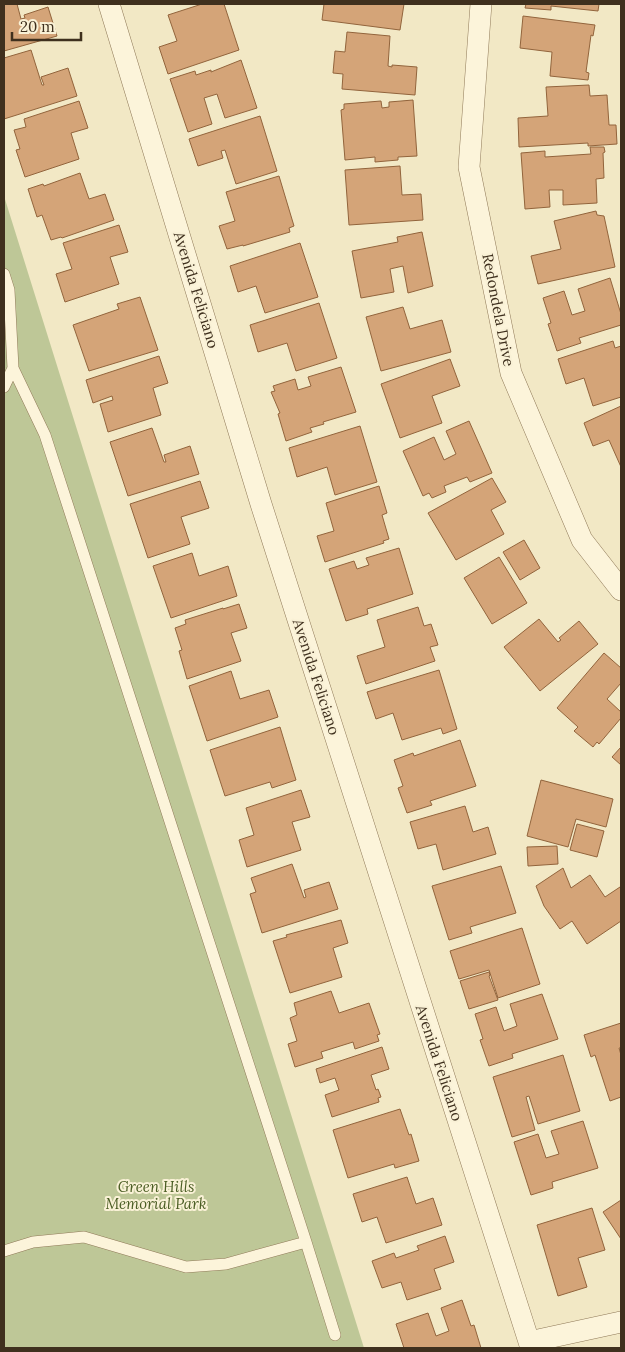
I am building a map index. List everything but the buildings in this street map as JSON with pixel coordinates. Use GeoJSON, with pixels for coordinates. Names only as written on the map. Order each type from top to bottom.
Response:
{"type":"FeatureCollection","features":[{"type":"Feature","properties":{"kind":"street","name":"Avenida Feliciano"},"geometry":{"type":"LineString","coordinates":[[109,4],[261,504],[530,1345]]}},
{"type":"Feature","properties":{"kind":"street","name":"Redondela Drive"},"geometry":{"type":"LineString","coordinates":[[482,4],[469,167],[510,374],[582,540],[621,590]]}},
{"type":"Feature","properties":{"kind":"street"},"geometry":{"type":"LineString","coordinates":[[530,1345],[621,1322]]}},
{"type":"Feature","properties":{"kind":"lane"},"geometry":{"type":"LineString","coordinates":[[4,274],[9,290],[13,368],[46,435],[335,1335]]}},
{"type":"Feature","properties":{"kind":"lane"},"geometry":{"type":"LineString","coordinates":[[4,387],[13,368]]}},
{"type":"Feature","properties":{"kind":"lane"},"geometry":{"type":"LineString","coordinates":[[4,1251],[33,1242],[84,1236],[186,1267],[226,1264],[306,1242]]}},
{"type":"Feature","properties":{"kind":"green space","name":"Green Hills Memorial Park"},"geometry":{"type":"Polygon","coordinates":[[[4,196],[364,1348],[4,1348],[4,196]]]}}]}
